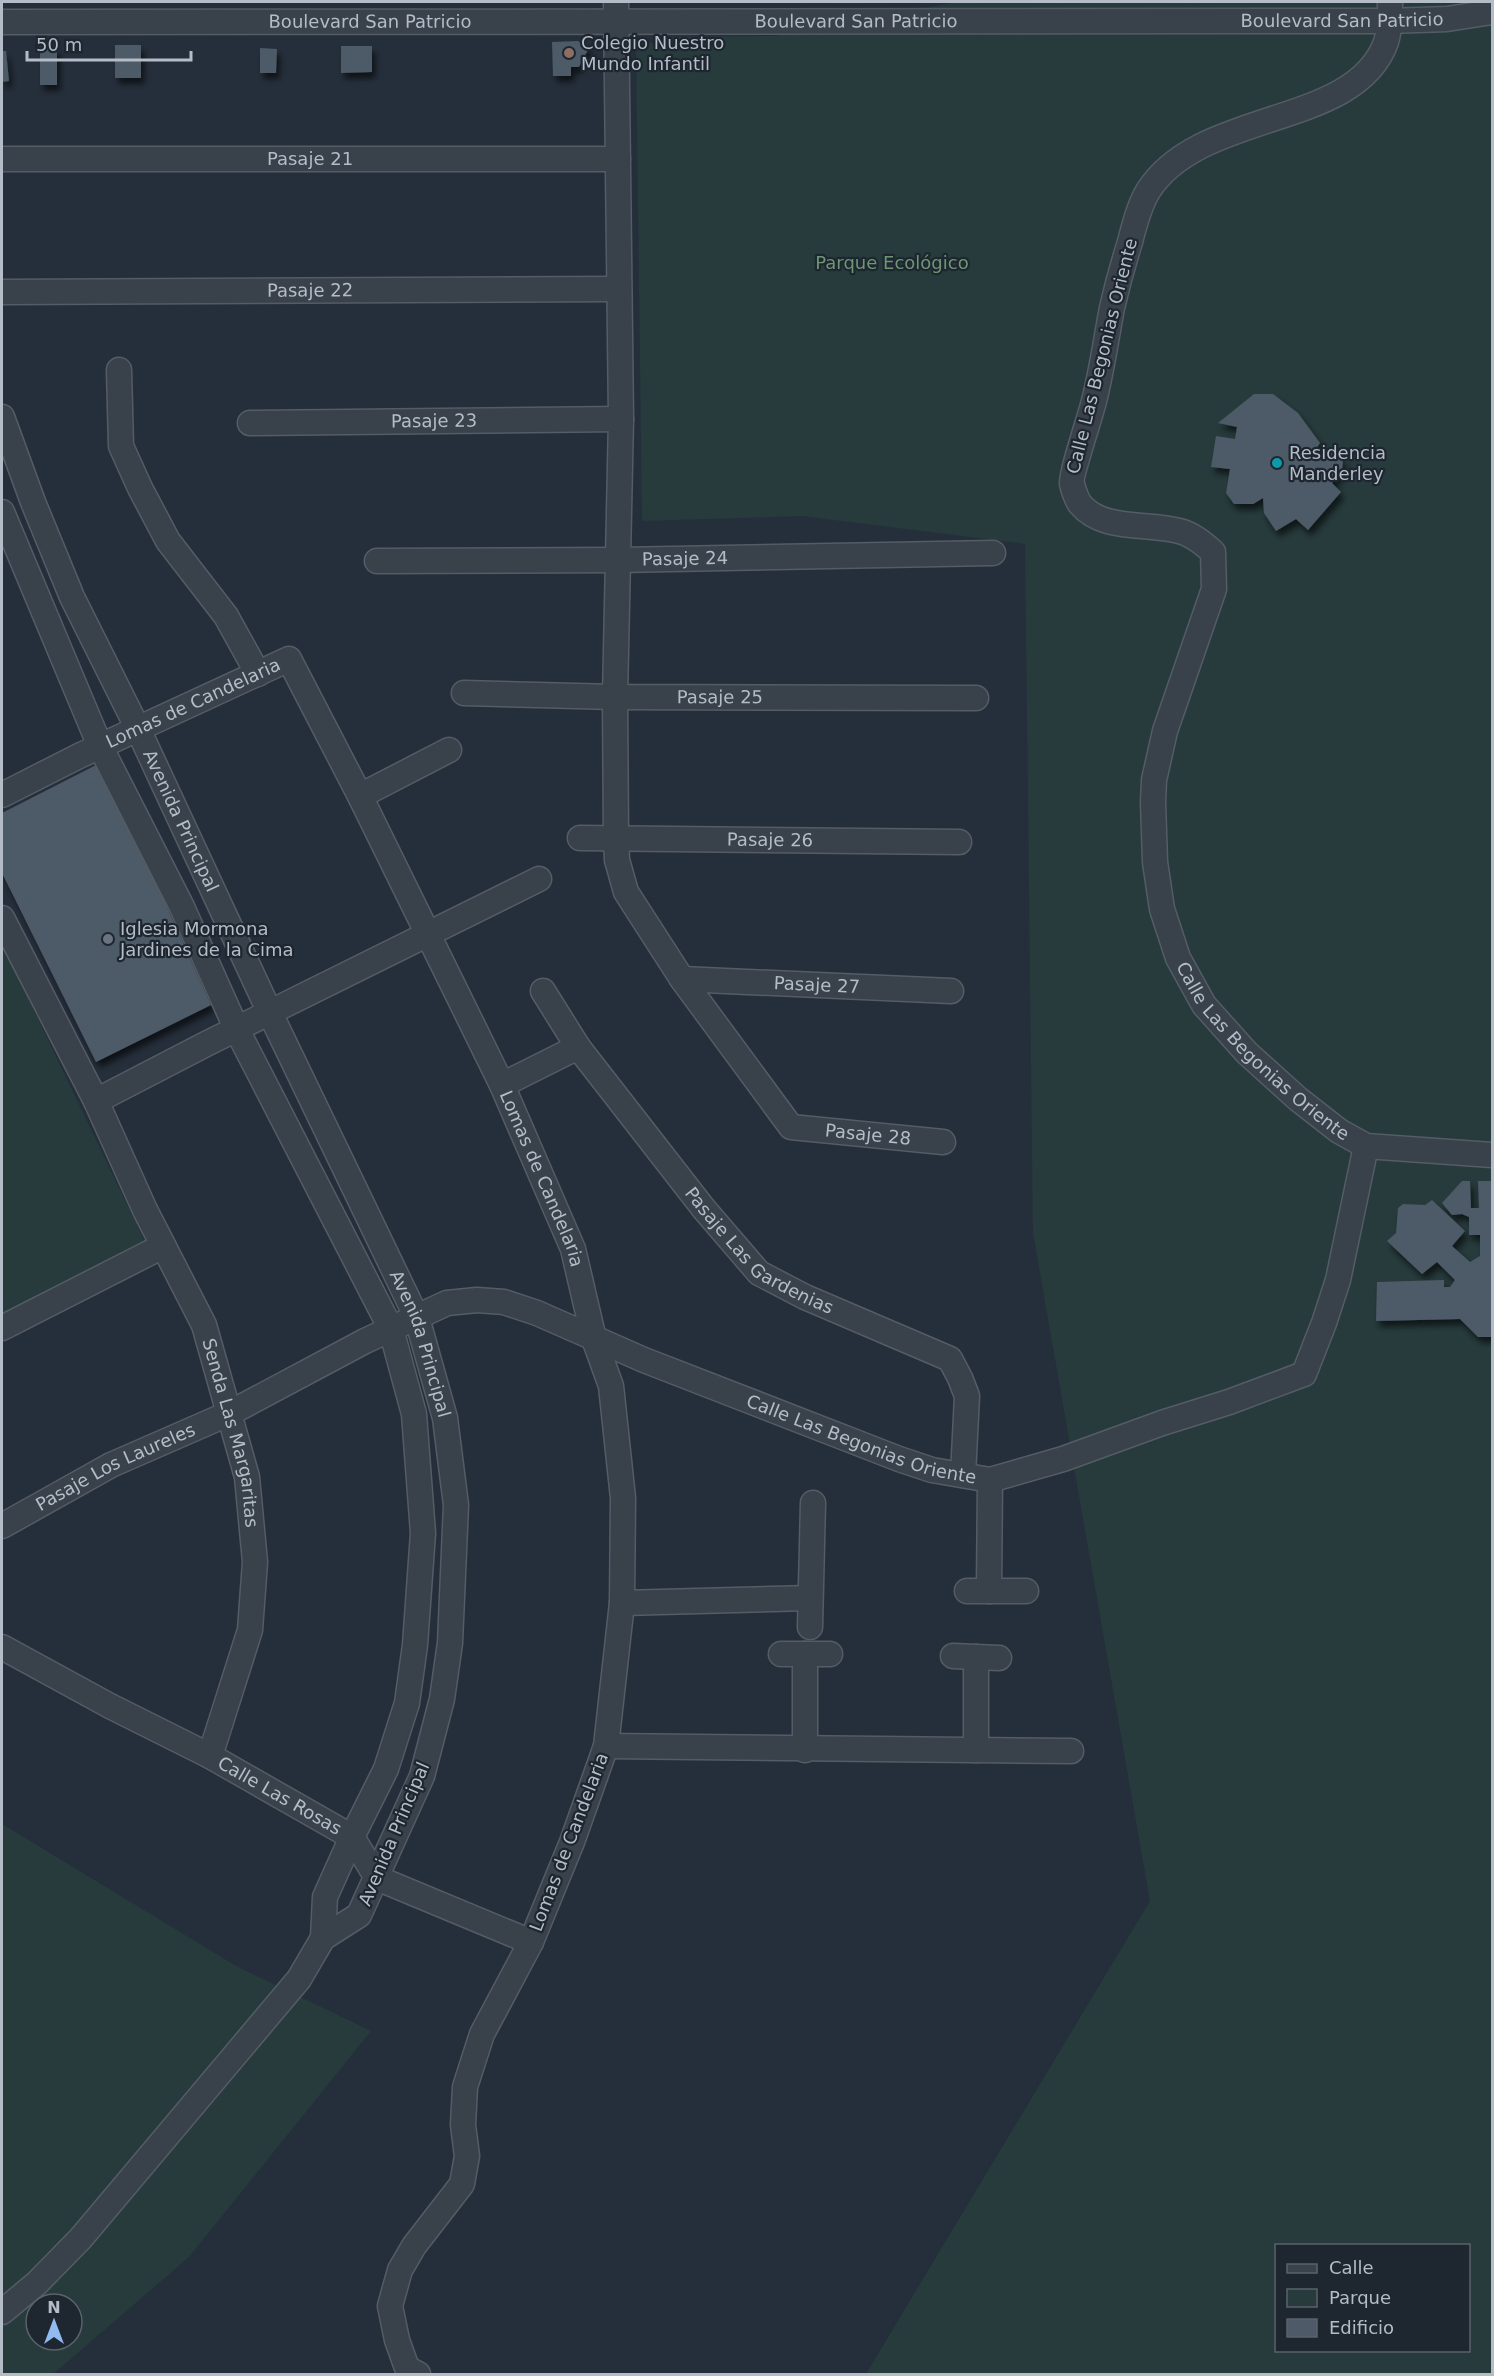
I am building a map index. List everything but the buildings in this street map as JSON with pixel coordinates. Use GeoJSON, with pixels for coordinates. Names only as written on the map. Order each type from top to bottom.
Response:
{"type":"FeatureCollection","features":[{"type":"Feature","properties":{"kind":"street","name":"Boulevard San Patricio"},"geometry":{"type":"LineString","coordinates":[[2,22],[616,11],[1390,11],[1447,19],[1492,12]]}},
{"type":"Feature","properties":{"kind":"street"},"geometry":{"type":"LineString","coordinates":[[616,11],[621,419],[615,697],[617,860],[626,892],[682,979]]}},
{"type":"Feature","properties":{"kind":"street","name":"Calle Las Begonias Oriente"},"geometry":{"type":"LineString","coordinates":[[391,1329],[447,1303],[477,1300],[504,1302],[537,1313],[594,1340],[899,1459],[932,1470],[990,1480],[1064,1459],[1304,1374],[1338,1280],[1366,1146],[1339,1131],[1298,1100],[1247,1053],[1204,1005],[1178,958],[1162,909],[1155,862],[1154,780],[1168,722],[1214,589],[1213,552],[1196,538],[1179,530],[1133,526],[1109,521],[1093,514],[1079,504],[1071,482],[1095,395],[1112,306],[1134,225],[1148,192],[1169,167],[1196,148],[1232,132],[1336,94],[1358,81],[1374,65],[1387,41],[1390,11]]}},
{"type":"Feature","properties":{"kind":"street","name":"Pasaje 21"},"geometry":{"type":"LineString","coordinates":[[2,159],[618,159]]}},
{"type":"Feature","properties":{"kind":"street","name":"Pasaje 22"},"geometry":{"type":"LineString","coordinates":[[2,291],[619,289]]}},
{"type":"Feature","properties":{"kind":"street"},"geometry":{"type":"LineString","coordinates":[[119,370],[121,446],[140,488],[168,541],[226,616],[258,674]]}},
{"type":"Feature","properties":{"kind":"street","name":"Pasaje 23"},"geometry":{"type":"LineString","coordinates":[[250,423],[621,419]]}},
{"type":"Feature","properties":{"kind":"street","name":"Avenida Principal"},"geometry":{"type":"LineString","coordinates":[[4,433],[72,597],[138,729],[270,1013],[417,1318],[445,1418],[456,1505],[450,1643],[442,1699],[422,1776],[359,1915],[324,1938]]}},
{"type":"Feature","properties":{"kind":"street","name":"Avenida Principal"},"geometry":{"type":"LineString","coordinates":[[2,512],[100,746],[182,907],[237,1030],[391,1329],[414,1414],[423,1533],[416,1645],[407,1703],[386,1769],[325,1897],[324,1938]]}},
{"type":"Feature","properties":{"kind":"street","name":"Pasaje 24"},"geometry":{"type":"LineString","coordinates":[[377,561],[618,560],[993,553]]}},
{"type":"Feature","properties":{"kind":"street","name":"Lomas de Candelaria"},"geometry":{"type":"LineString","coordinates":[[2,795],[100,746],[289,659],[360,796],[502,1084],[573,1249],[594,1340],[611,1386],[623,1498],[622,1603],[606,1746],[572,1842],[531,1942],[482,2034],[465,2087],[463,2125],[467,2156],[462,2184],[400,2270],[390,2306],[397,2340],[407,2368],[418,2374]]}},
{"type":"Feature","properties":{"kind":"street","name":"Pasaje 25"},"geometry":{"type":"LineString","coordinates":[[464,693],[615,697],[976,698]]}},
{"type":"Feature","properties":{"kind":"street"},"geometry":{"type":"LineString","coordinates":[[360,796],[449,750]]}},
{"type":"Feature","properties":{"kind":"street","name":"Pasaje 26"},"geometry":{"type":"LineString","coordinates":[[580,838],[959,842]]}},
{"type":"Feature","properties":{"kind":"street"},"geometry":{"type":"LineString","coordinates":[[96,1101],[539,879]]}},
{"type":"Feature","properties":{"kind":"street","name":"Senda Las Margaritas"},"geometry":{"type":"LineString","coordinates":[[2,918],[96,1101],[163,1246],[204,1325],[248,1477],[255,1562],[250,1630],[210,1756]]}},
{"type":"Feature","properties":{"kind":"street","name":"Pasaje 27"},"geometry":{"type":"LineString","coordinates":[[682,979],[951,990]]}},
{"type":"Feature","properties":{"kind":"street","name":"Pasaje 28"},"geometry":{"type":"LineString","coordinates":[[682,979],[791,1127],[944,1142]]}},
{"type":"Feature","properties":{"kind":"street","name":"Pasaje Las Gardenias"},"geometry":{"type":"LineString","coordinates":[[543,991],[578,1047],[704,1209],[759,1273],[805,1297],[950,1359],[966,1396],[963,1475]]}},
{"type":"Feature","properties":{"kind":"street"},"geometry":{"type":"LineString","coordinates":[[502,1084],[578,1047]]}},
{"type":"Feature","properties":{"kind":"street"},"geometry":{"type":"LineString","coordinates":[[1366,1146],[1492,1155]]}},
{"type":"Feature","properties":{"kind":"street"},"geometry":{"type":"LineString","coordinates":[[2,1328],[163,1246]]}},
{"type":"Feature","properties":{"kind":"street","name":"Pasaje Los Laureles"},"geometry":{"type":"LineString","coordinates":[[2,1526],[111,1465],[230,1413],[391,1329]]}},
{"type":"Feature","properties":{"kind":"street"},"geometry":{"type":"LineString","coordinates":[[990,1480],[978,1591],[1026,1591]]}},
{"type":"Feature","properties":{"kind":"street"},"geometry":{"type":"LineString","coordinates":[[810,1627],[813,1503]]}},
{"type":"Feature","properties":{"kind":"street"},"geometry":{"type":"LineString","coordinates":[[622,1603],[810,1598]]}},
{"type":"Feature","properties":{"kind":"street"},"geometry":{"type":"LineString","coordinates":[[2,1647],[110,1706],[210,1756]]}},
{"type":"Feature","properties":{"kind":"street"},"geometry":{"type":"LineString","coordinates":[[781,1653],[830,1653]]}},
{"type":"Feature","properties":{"kind":"street"},"geometry":{"type":"LineString","coordinates":[[805,1654],[805,1750]]}},
{"type":"Feature","properties":{"kind":"street"},"geometry":{"type":"LineString","coordinates":[[976,1657],[976,1750]]}},
{"type":"Feature","properties":{"kind":"street"},"geometry":{"type":"LineString","coordinates":[[606,1746],[805,1750],[1071,1751]]}},
{"type":"Feature","properties":{"kind":"street","name":"Calle Las Rosas"},"geometry":{"type":"LineString","coordinates":[[210,1756],[352,1837],[377,1878]]}},
{"type":"Feature","properties":{"kind":"street"},"geometry":{"type":"LineString","coordinates":[[377,1878],[531,1942]]}},
{"type":"Feature","properties":{"kind":"street"},"geometry":{"type":"LineString","coordinates":[[2,2312],[37,2283],[81,2238],[299,1979],[324,1938]]}},
{"type":"Feature","properties":{"kind":"green space","name":"Parque Ecológico"},"geometry":{"type":"Polygon","coordinates":[[[957,2],[1492,2],[1492,2374],[866,2374],[1150,1901],[1033,1233],[1025,544],[802,516],[642,521],[636,37],[661,47],[662,37],[776,36],[957,2]]]}},
{"type":"Feature","properties":{"kind":"green space"},"geometry":{"type":"Polygon","coordinates":[[[2,944],[146,1244],[2,1318],[2,944]]]}},
{"type":"Feature","properties":{"kind":"green space"},"geometry":{"type":"Polygon","coordinates":[[[2,1824],[236,1966],[371,2031],[189,2257],[84,2347],[84,2292],[24,2292],[24,2352],[79,2352],[53,2374],[2,2374],[2,1824]]]}},
{"type":"Feature","properties":{"kind":"place","name":"Colegio Nuestro Mundo Infantil"},"geometry":{"type":"Point","coordinates":[569,53]}},
{"type":"Feature","properties":{"kind":"place","name":"Residencia Manderley"},"geometry":{"type":"Point","coordinates":[1277,463]}},
{"type":"Feature","properties":{"kind":"place","name":"Iglesia Mormona Jardines de la Cima"},"geometry":{"type":"Point","coordinates":[108,939]}}]}
